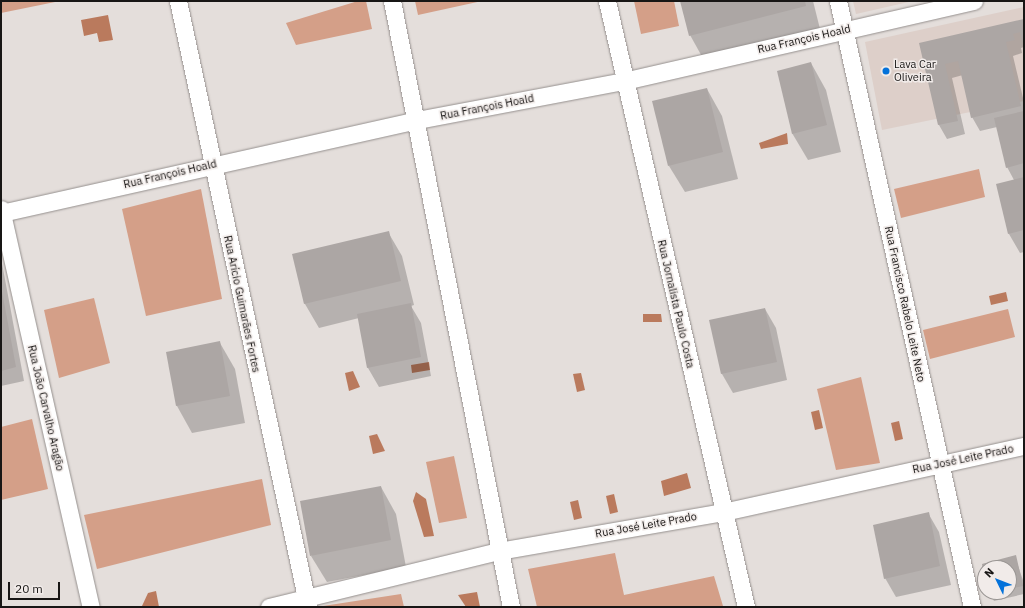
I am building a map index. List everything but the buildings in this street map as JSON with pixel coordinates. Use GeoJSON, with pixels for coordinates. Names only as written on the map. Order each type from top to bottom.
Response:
{"type":"FeatureCollection","features":[{"type":"Feature","properties":{"kind":"street","name":"Rua Arício Guimarães Fortes"},"geometry":{"type":"LineString","coordinates":[[178,1],[307,603]]}},
{"type":"Feature","properties":{"kind":"street"},"geometry":{"type":"LineString","coordinates":[[392,1],[417,120],[511,607]]}},
{"type":"Feature","properties":{"kind":"street","name":"Rua Jornalista Paulo Costa"},"geometry":{"type":"LineString","coordinates":[[607,1],[624,81],[746,607]]}},
{"type":"Feature","properties":{"kind":"street","name":"Rua Francisco Rabelo Leite Neto"},"geometry":{"type":"LineString","coordinates":[[838,1],[972,607]]}},
{"type":"Feature","properties":{"kind":"street","name":"Rua François Hoald"},"geometry":{"type":"LineString","coordinates":[[1,212],[212,164],[417,120],[624,81],[974,1]]}},
{"type":"Feature","properties":{"kind":"street","name":"Rua João Carvalho Aragão"},"geometry":{"type":"LineString","coordinates":[[1,212],[92,607]]}},
{"type":"Feature","properties":{"kind":"street","name":"Rua José Leite Prado"},"geometry":{"type":"LineString","coordinates":[[269,607],[307,603],[499,551],[724,512],[1024,446]]}},
{"type":"Feature","properties":{"kind":"shaded area"},"geometry":{"type":"Polygon","coordinates":[[[1,1],[60,1],[1,13],[1,1]]]}},
{"type":"Feature","properties":{"kind":"shaded area"},"geometry":{"type":"Polygon","coordinates":[[[358,1],[366,1],[372,29],[296,45],[286,23],[358,1]]]}},
{"type":"Feature","properties":{"kind":"shaded area"},"geometry":{"type":"Polygon","coordinates":[[[415,1],[482,1],[418,15],[415,1]]]}},
{"type":"Feature","properties":{"kind":"shaded area"},"geometry":{"type":"Polygon","coordinates":[[[634,1],[674,1],[679,26],[641,34],[634,1]]]}},
{"type":"Feature","properties":{"kind":"shaded area"},"geometry":{"type":"Polygon","coordinates":[[[853,1],[913,1],[856,14],[853,1]]]}},
{"type":"Feature","properties":{"kind":"shaded area"},"geometry":{"type":"Polygon","coordinates":[[[1024,7],[1024,101],[882,130],[865,42],[1024,7]]]}},
{"type":"Feature","properties":{"kind":"shaded area"},"geometry":{"type":"Polygon","coordinates":[[[108,15],[113,40],[99,42],[97,33],[84,36],[81,20],[108,15]]]}},
{"type":"Feature","properties":{"kind":"shaded area"},"geometry":{"type":"Polygon","coordinates":[[[787,133],[788,144],[761,149],[759,143],[787,133]]]}},
{"type":"Feature","properties":{"kind":"shaded area"},"geometry":{"type":"Polygon","coordinates":[[[979,169],[985,197],[901,218],[894,189],[979,169]]]}},
{"type":"Feature","properties":{"kind":"shaded area"},"geometry":{"type":"Polygon","coordinates":[[[201,189],[222,299],[146,316],[122,209],[201,189]]]}},
{"type":"Feature","properties":{"kind":"shaded area"},"geometry":{"type":"Polygon","coordinates":[[[1006,292],[1008,301],[991,305],[989,296],[1006,292]]]}},
{"type":"Feature","properties":{"kind":"shaded area"},"geometry":{"type":"Polygon","coordinates":[[[94,298],[110,363],[59,378],[44,310],[94,298]]]}},
{"type":"Feature","properties":{"kind":"shaded area"},"geometry":{"type":"Polygon","coordinates":[[[1008,309],[1015,337],[930,359],[923,330],[1008,309]]]}},
{"type":"Feature","properties":{"kind":"shaded area"},"geometry":{"type":"Polygon","coordinates":[[[643,314],[661,314],[662,322],[643,322],[643,314]]]}},
{"type":"Feature","properties":{"kind":"shaded area"},"geometry":{"type":"Polygon","coordinates":[[[429,362],[430,370],[412,373],[411,365],[429,362]]]}},
{"type":"Feature","properties":{"kind":"shaded area"},"geometry":{"type":"Polygon","coordinates":[[[353,371],[360,387],[349,391],[345,373],[353,371]]]}},
{"type":"Feature","properties":{"kind":"shaded area"},"geometry":{"type":"Polygon","coordinates":[[[581,373],[585,390],[577,392],[573,374],[581,373]]]}},
{"type":"Feature","properties":{"kind":"shaded area"},"geometry":{"type":"Polygon","coordinates":[[[861,377],[880,463],[836,470],[817,389],[861,377]]]}},
{"type":"Feature","properties":{"kind":"shaded area"},"geometry":{"type":"Polygon","coordinates":[[[819,410],[823,428],[815,430],[811,412],[819,410]]]}},
{"type":"Feature","properties":{"kind":"shaded area"},"geometry":{"type":"Polygon","coordinates":[[[32,419],[48,489],[1,500],[1,427],[32,419]]]}},
{"type":"Feature","properties":{"kind":"shaded area"},"geometry":{"type":"Polygon","coordinates":[[[899,421],[903,439],[895,441],[891,423],[899,421]]]}},
{"type":"Feature","properties":{"kind":"shaded area"},"geometry":{"type":"Polygon","coordinates":[[[377,434],[385,451],[373,454],[369,436],[377,434]]]}},
{"type":"Feature","properties":{"kind":"shaded area"},"geometry":{"type":"Polygon","coordinates":[[[454,456],[467,518],[439,523],[426,462],[454,456]]]}},
{"type":"Feature","properties":{"kind":"shaded area"},"geometry":{"type":"Polygon","coordinates":[[[687,473],[691,488],[664,496],[661,481],[687,473]]]}},
{"type":"Feature","properties":{"kind":"shaded area"},"geometry":{"type":"Polygon","coordinates":[[[262,479],[271,525],[97,569],[84,515],[262,479]]]}},
{"type":"Feature","properties":{"kind":"shaded area"},"geometry":{"type":"Polygon","coordinates":[[[416,492],[426,499],[434,536],[424,537],[413,501],[416,492]]]}},
{"type":"Feature","properties":{"kind":"shaded area"},"geometry":{"type":"Polygon","coordinates":[[[614,494],[618,512],[610,514],[606,496],[614,494]]]}},
{"type":"Feature","properties":{"kind":"shaded area"},"geometry":{"type":"Polygon","coordinates":[[[578,500],[582,518],[574,520],[570,502],[578,500]]]}},
{"type":"Feature","properties":{"kind":"shaded area"},"geometry":{"type":"Polygon","coordinates":[[[615,553],[624,595],[714,576],[723,606],[537,607],[528,569],[615,553]]]}},
{"type":"Feature","properties":{"kind":"shaded area"},"geometry":{"type":"Polygon","coordinates":[[[156,591],[159,607],[142,606],[148,593],[156,591]]]}},
{"type":"Feature","properties":{"kind":"shaded area"},"geometry":{"type":"Polygon","coordinates":[[[477,592],[480,607],[466,607],[458,595],[477,592]]]}},
{"type":"Feature","properties":{"kind":"shaded area"},"geometry":{"type":"Polygon","coordinates":[[[401,594],[404,607],[323,606],[401,594]]]}},
{"type":"Feature","properties":{"kind":"place","name":"Lava Car Oliveira"},"geometry":{"type":"Point","coordinates":[886,71]}}]}
